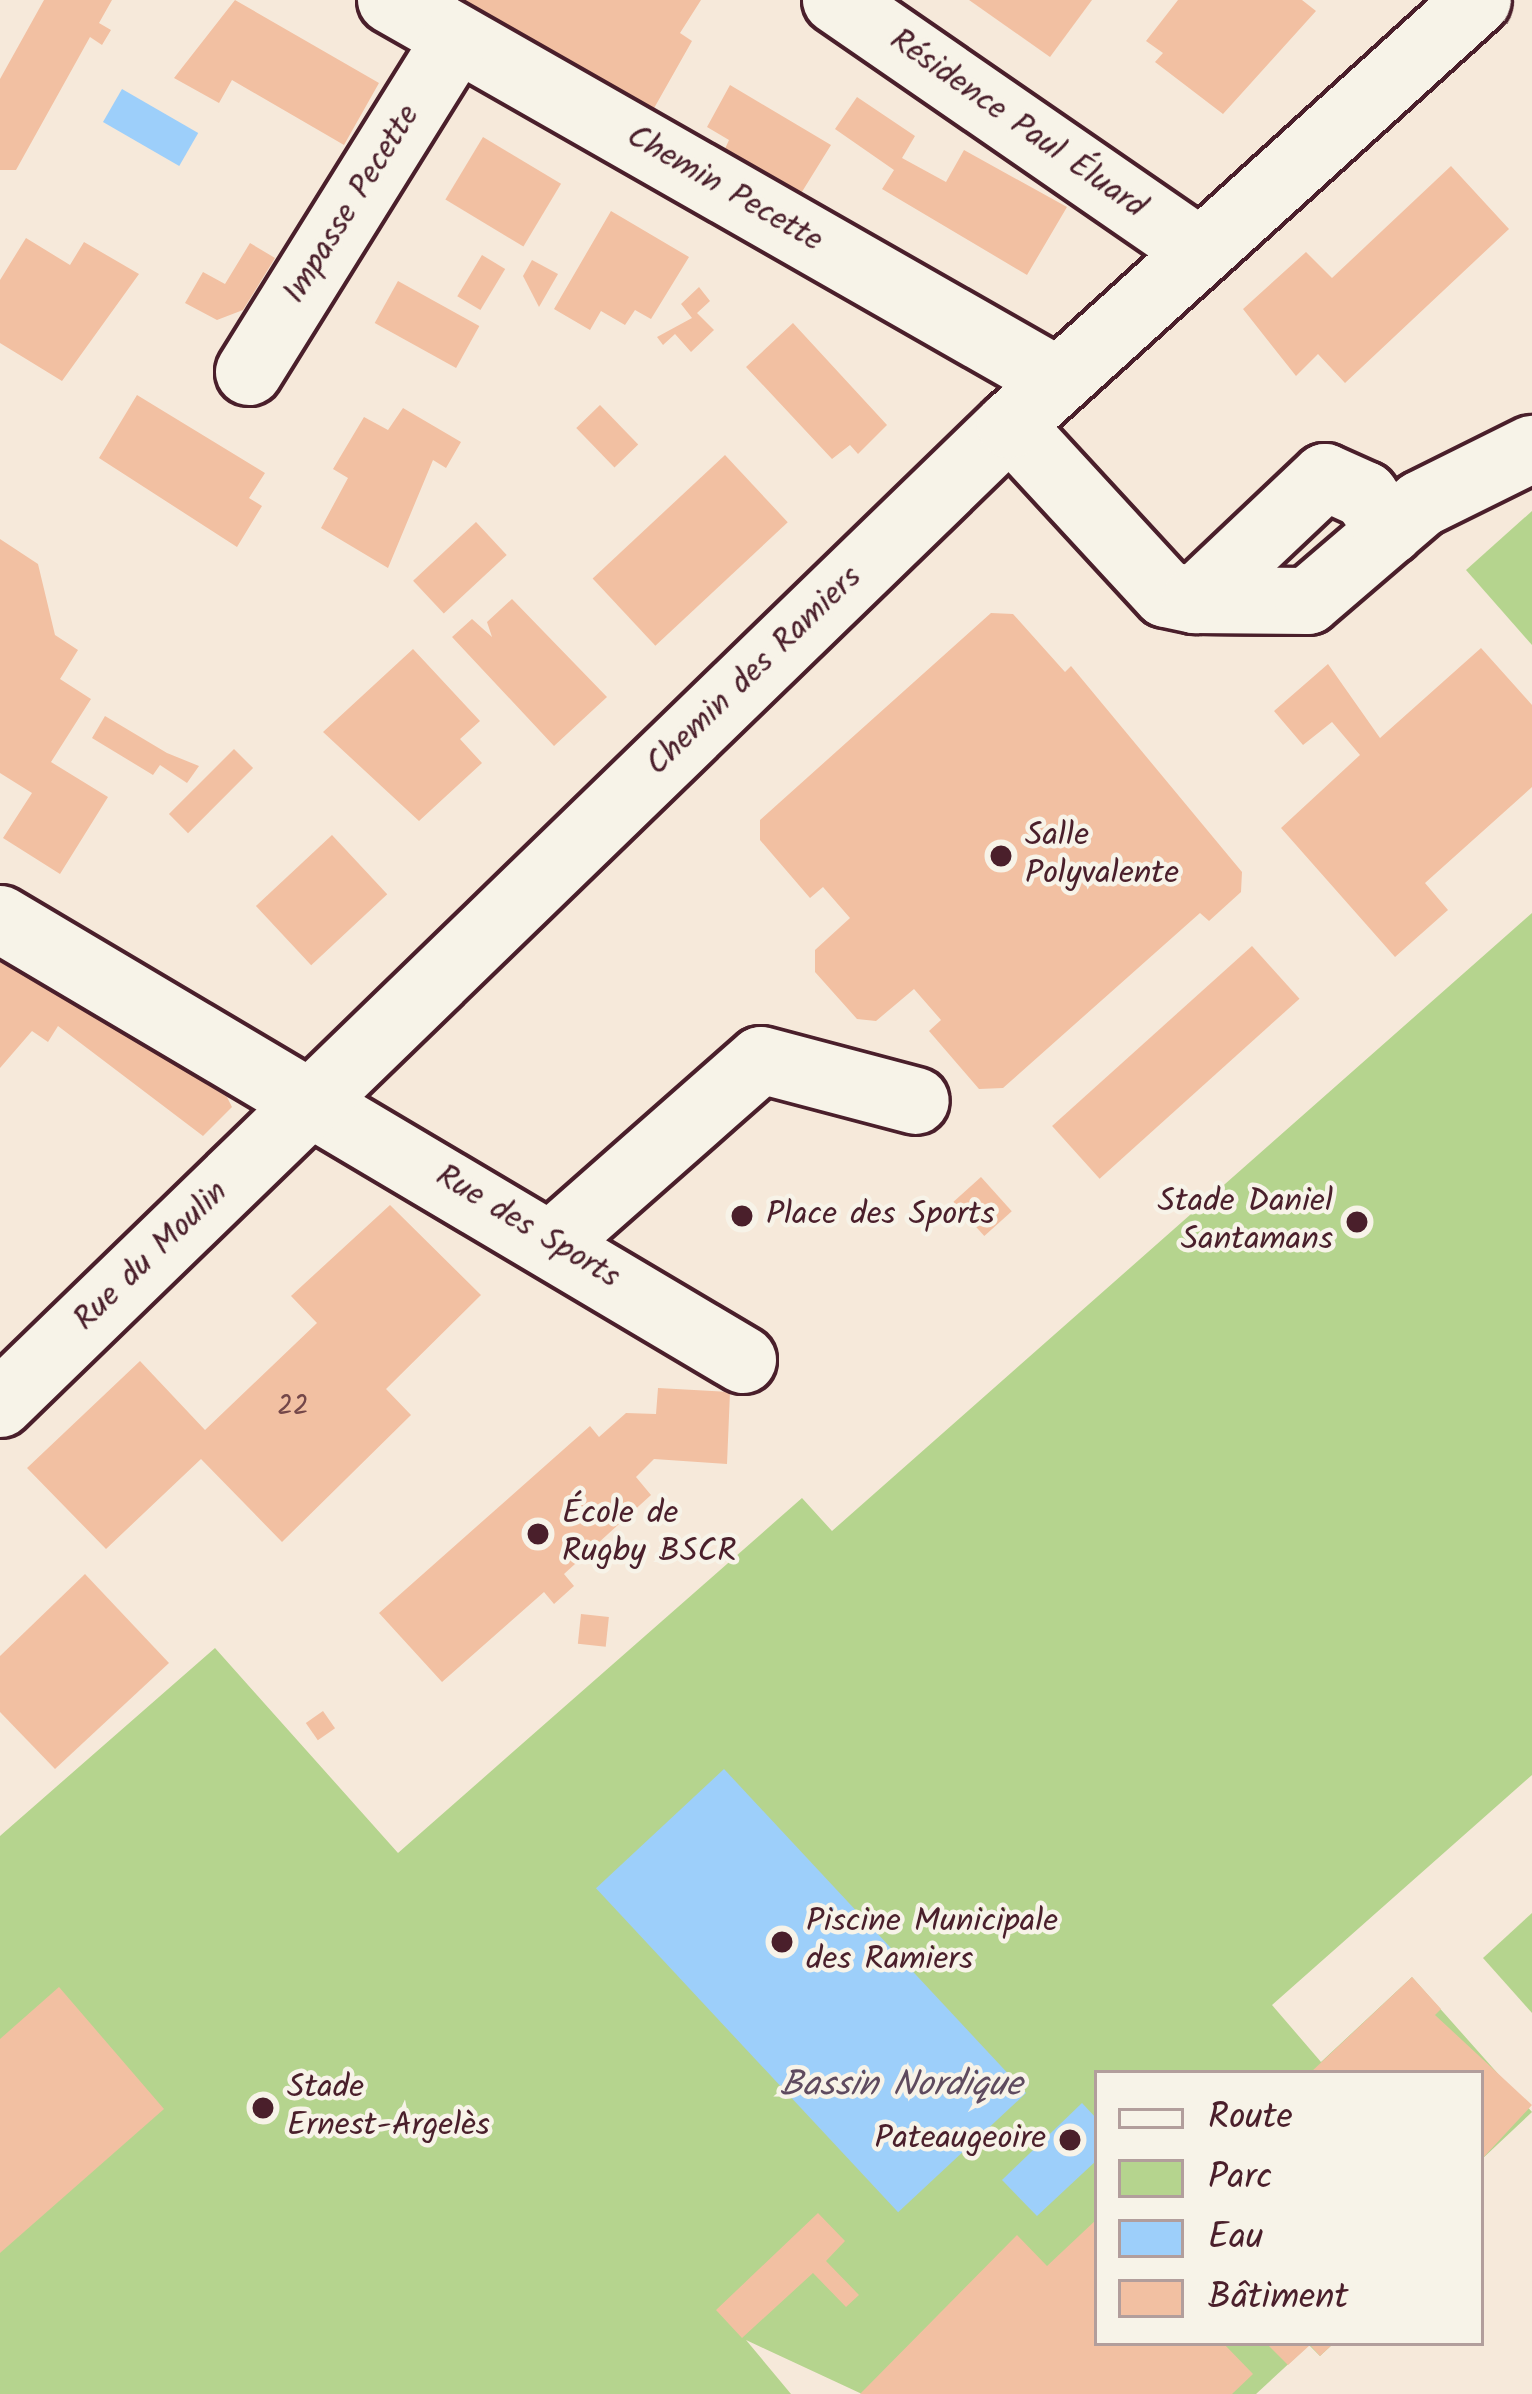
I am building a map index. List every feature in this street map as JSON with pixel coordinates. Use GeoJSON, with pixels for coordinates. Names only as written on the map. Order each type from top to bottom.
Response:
{"type":"FeatureCollection","features":[{"type":"Feature","properties":{"kind":"street","name":"Chemin Pecette"},"geometry":{"type":"LineString","coordinates":[[391,0],[1058,380]]}},
{"type":"Feature","properties":{"kind":"street","name":"Résidence Paul Éluard"},"geometry":{"type":"LineString","coordinates":[[836,0],[1198,250]]}},
{"type":"Feature","properties":{"kind":"street","name":"Chemin des Ramiers"},"geometry":{"type":"LineString","coordinates":[[304,1109],[1010,424],[1478,0]]}},
{"type":"Feature","properties":{"kind":"street","name":"Impasse Pecette"},"geometry":{"type":"LineString","coordinates":[[249,372],[457,38]]}},
{"type":"Feature","properties":{"kind":"street"},"geometry":{"type":"LineString","coordinates":[[1010,424],[1166,594],[1195,600],[1308,601],[1390,531],[1532,449]]}},
{"type":"Feature","properties":{"kind":"street"},"geometry":{"type":"LineString","coordinates":[[1195,600],[1325,476],[1366,495],[1390,531]]}},
{"type":"Feature","properties":{"kind":"street"},"geometry":{"type":"LineString","coordinates":[[0,919],[304,1109]]}},
{"type":"Feature","properties":{"kind":"street"},"geometry":{"type":"LineString","coordinates":[[552,1244],[761,1060],[916,1102]]}},
{"type":"Feature","properties":{"kind":"street","name":"Rue des Sports"},"geometry":{"type":"LineString","coordinates":[[304,1109],[369,1132],[743,1360]]}},
{"type":"Feature","properties":{"kind":"street","name":"Rue du Moulin"},"geometry":{"type":"LineString","coordinates":[[0,1404],[304,1109]]}},
{"type":"Feature","properties":{"kind":"green space"},"geometry":{"type":"Polygon","coordinates":[[[1532,511],[1532,645],[1466,570],[1532,511]]]}},
{"type":"Feature","properties":{"kind":"green space"},"geometry":{"type":"Polygon","coordinates":[[[1532,913],[1532,1775],[1272,2005],[1321,2062],[1412,1977],[1532,2112],[1484,2157],[1484,2070],[1094,2070],[1094,2346],[1308,2346],[1256,2394],[862,2394],[746,2340],[791,2394],[0,2394],[0,1836],[215,1648],[398,1853],[802,1498],[832,1531],[1532,913]]]}},
{"type":"Feature","properties":{"kind":"green space"},"geometry":{"type":"Polygon","coordinates":[[[1532,1913],[1532,2013],[1483,1958],[1532,1913]]]}},
{"type":"Feature","properties":{"kind":"green space"},"geometry":{"type":"Polygon","coordinates":[[[1310,2346],[1331,2346],[1320,2356],[1310,2346]]]}},
{"type":"Feature","properties":{"kind":"water"},"geometry":{"type":"Polygon","coordinates":[[[122,89],[198,133],[179,166],[103,122],[122,89]]]}},
{"type":"Feature","properties":{"kind":"water","name":"Bassin Nordique"},"geometry":{"type":"Polygon","coordinates":[[[724,1769],[1026,2093],[898,2212],[596,1888],[724,1769]]]}},
{"type":"Feature","properties":{"kind":"water","name":"Pateaugeoire"},"geometry":{"type":"Polygon","coordinates":[[[1082,2103],[1094,2116],[1094,2163],[1037,2216],[1002,2180],[1082,2103]]]}},
{"type":"Feature","properties":{"kind":"building"},"geometry":{"type":"Polygon","coordinates":[[[44,0],[112,0],[99,23],[111,30],[102,45],[90,37],[16,170],[0,170],[0,79],[44,0]]]}},
{"type":"Feature","properties":{"kind":"building"},"geometry":{"type":"Polygon","coordinates":[[[235,0],[379,83],[344,145],[232,80],[219,103],[174,78],[235,0]]]}},
{"type":"Feature","properties":{"kind":"building"},"geometry":{"type":"Polygon","coordinates":[[[462,0],[701,0],[680,33],[692,41],[653,110],[462,0]]]}},
{"type":"Feature","properties":{"kind":"building"},"geometry":{"type":"Polygon","coordinates":[[[969,0],[1092,0],[1050,57],[969,0]]]}},
{"type":"Feature","properties":{"kind":"building"},"geometry":{"type":"Polygon","coordinates":[[[1178,0],[1302,0],[1316,11],[1223,114],[1155,62],[1163,53],[1146,41],[1178,0]]]}},
{"type":"Feature","properties":{"kind":"building"},"geometry":{"type":"Polygon","coordinates":[[[730,85],[831,145],[800,195],[724,151],[729,140],[707,127],[730,85]]]}},
{"type":"Feature","properties":{"kind":"building"},"geometry":{"type":"Polygon","coordinates":[[[857,97],[915,136],[902,158],[946,182],[964,150],[1067,207],[1027,275],[882,189],[894,170],[835,129],[857,97]]]}},
{"type":"Feature","properties":{"kind":"building"},"geometry":{"type":"Polygon","coordinates":[[[483,137],[561,184],[523,246],[445,200],[483,137]]]}},
{"type":"Feature","properties":{"kind":"building"},"geometry":{"type":"Polygon","coordinates":[[[1451,166],[1509,229],[1345,383],[1318,354],[1296,376],[1243,309],[1306,252],[1332,278],[1451,166]]]}},
{"type":"Feature","properties":{"kind":"building"},"geometry":{"type":"Polygon","coordinates":[[[611,211],[689,257],[651,319],[635,310],[625,325],[601,311],[590,330],[554,309],[611,211]]]}},
{"type":"Feature","properties":{"kind":"building"},"geometry":{"type":"Polygon","coordinates":[[[26,238],[70,265],[84,242],[139,274],[62,381],[0,343],[0,280],[26,238]]]}},
{"type":"Feature","properties":{"kind":"building"},"geometry":{"type":"Polygon","coordinates":[[[250,243],[275,258],[243,310],[217,320],[185,303],[203,272],[225,284],[250,243]]]}},
{"type":"Feature","properties":{"kind":"building"},"geometry":{"type":"Polygon","coordinates":[[[482,255],[505,269],[480,310],[457,296],[482,255]]]}},
{"type":"Feature","properties":{"kind":"building"},"geometry":{"type":"Polygon","coordinates":[[[532,260],[558,274],[539,307],[523,276],[532,260]]]}},
{"type":"Feature","properties":{"kind":"building"},"geometry":{"type":"Polygon","coordinates":[[[398,281],[479,326],[456,368],[375,323],[398,281]]]}},
{"type":"Feature","properties":{"kind":"building"},"geometry":{"type":"Polygon","coordinates":[[[699,287],[710,301],[697,313],[714,330],[691,352],[675,334],[663,345],[657,337],[692,318],[681,304],[699,287]]]}},
{"type":"Feature","properties":{"kind":"building"},"geometry":{"type":"Polygon","coordinates":[[[793,323],[887,425],[858,454],[850,445],[832,459],[746,367],[793,323]]]}},
{"type":"Feature","properties":{"kind":"building"},"geometry":{"type":"Polygon","coordinates":[[[137,395],[265,473],[249,498],[262,506],[237,547],[99,458],[137,395]]]}},
{"type":"Feature","properties":{"kind":"building"},"geometry":{"type":"Polygon","coordinates":[[[600,405],[638,445],[614,467],[576,428],[600,405]]]}},
{"type":"Feature","properties":{"kind":"building"},"geometry":{"type":"Polygon","coordinates":[[[403,408],[461,442],[446,468],[433,460],[388,568],[321,528],[348,478],[333,469],[364,417],[388,430],[403,408]]]}},
{"type":"Feature","properties":{"kind":"building"},"geometry":{"type":"Polygon","coordinates":[[[725,455],[788,522],[655,646],[593,578],[725,455]]]}},
{"type":"Feature","properties":{"kind":"building"},"geometry":{"type":"Polygon","coordinates":[[[476,522],[507,555],[444,614],[413,581],[476,522]]]}},
{"type":"Feature","properties":{"kind":"building"},"geometry":{"type":"Polygon","coordinates":[[[0,539],[38,564],[55,635],[78,650],[60,679],[91,699],[51,762],[108,797],[60,874],[3,838],[32,793],[0,773],[0,539]]]}},
{"type":"Feature","properties":{"kind":"building"},"geometry":{"type":"Polygon","coordinates":[[[512,599],[607,697],[554,746],[452,637],[472,619],[492,637],[487,622],[512,599]]]}},
{"type":"Feature","properties":{"kind":"building","name":"Salle Polyvalente"},"geometry":{"type":"Polygon","coordinates":[[[991,613],[1013,614],[1065,672],[1071,666],[1242,872],[1241,892],[1209,921],[1200,913],[1003,1088],[979,1089],[929,1031],[941,1020],[914,989],[876,1021],[857,1019],[815,972],[815,950],[850,918],[823,887],[810,898],[760,840],[760,820],[991,613]]]}},
{"type":"Feature","properties":{"kind":"building"},"geometry":{"type":"Polygon","coordinates":[[[1481,648],[1532,705],[1532,787],[1425,883],[1448,910],[1395,957],[1281,828],[1360,755],[1332,722],[1303,745],[1274,711],[1328,664],[1380,738],[1481,648]]]}},
{"type":"Feature","properties":{"kind":"building"},"geometry":{"type":"Polygon","coordinates":[[[413,649],[480,721],[460,739],[482,763],[419,821],[323,732],[413,649]]]}},
{"type":"Feature","properties":{"kind":"building"},"geometry":{"type":"Polygon","coordinates":[[[105,716],[199,766],[187,783],[160,765],[153,775],[92,738],[105,716]]]}},
{"type":"Feature","properties":{"kind":"building"},"geometry":{"type":"Polygon","coordinates":[[[234,749],[253,768],[188,833],[169,814],[234,749]]]}},
{"type":"Feature","properties":{"kind":"building"},"geometry":{"type":"Polygon","coordinates":[[[332,835],[387,894],[311,965],[256,906],[332,835]]]}},
{"type":"Feature","properties":{"kind":"building"},"geometry":{"type":"Polygon","coordinates":[[[1252,946],[1300,999],[1100,1179],[1052,1126],[1252,946]]]}},
{"type":"Feature","properties":{"kind":"building"},"geometry":{"type":"Polygon","coordinates":[[[0,953],[227,1097],[232,1107],[203,1136],[58,1026],[48,1042],[32,1031],[0,1068],[0,953]]]}},
{"type":"Feature","properties":{"kind":"building"},"geometry":{"type":"Polygon","coordinates":[[[981,1177],[1012,1211],[984,1236],[954,1202],[981,1177]]]}},
{"type":"Feature","properties":{"kind":"building"},"geometry":{"type":"Polygon","coordinates":[[[390,1205],[481,1295],[386,1389],[411,1415],[282,1542],[201,1459],[106,1549],[27,1468],[140,1361],[205,1430],[317,1323],[291,1296],[390,1205]]]}},
{"type":"Feature","properties":{"kind":"building","name":"École de Rugby BSCR"},"geometry":{"type":"Polygon","coordinates":[[[658,1388],[730,1392],[727,1464],[654,1459],[636,1477],[651,1495],[564,1574],[574,1586],[554,1604],[544,1592],[442,1682],[379,1613],[590,1426],[599,1437],[626,1413],[656,1414],[658,1388]]]}},
{"type":"Feature","properties":{"kind":"building"},"geometry":{"type":"Polygon","coordinates":[[[85,1574],[169,1663],[55,1769],[0,1712],[0,1656],[85,1574]]]}},
{"type":"Feature","properties":{"kind":"building"},"geometry":{"type":"Polygon","coordinates":[[[581,1614],[609,1617],[606,1647],[578,1644],[581,1614]]]}},
{"type":"Feature","properties":{"kind":"building"},"geometry":{"type":"Polygon","coordinates":[[[323,1711],[335,1728],[318,1740],[306,1723],[323,1711]]]}},
{"type":"Feature","properties":{"kind":"building"},"geometry":{"type":"Polygon","coordinates":[[[1412,1977],[1441,2009],[1435,2015],[1532,2105],[1484,2157],[1484,2070],[1313,2070],[1412,1977]]]}},
{"type":"Feature","properties":{"kind":"building"},"geometry":{"type":"Polygon","coordinates":[[[59,1987],[164,2109],[0,2253],[0,2039],[59,1987]]]}},
{"type":"Feature","properties":{"kind":"building"},"geometry":{"type":"Polygon","coordinates":[[[818,2213],[845,2241],[826,2261],[859,2295],[846,2307],[813,2273],[742,2338],[716,2310],[818,2213]]]}},
{"type":"Feature","properties":{"kind":"building"},"geometry":{"type":"Polygon","coordinates":[[[1094,2222],[1094,2346],[1226,2346],[1253,2374],[1232,2394],[860,2394],[1017,2235],[1047,2266],[1094,2222]]]}},
{"type":"Feature","properties":{"kind":"building"},"geometry":{"type":"Polygon","coordinates":[[[1269,2346],[1309,2346],[1288,2365],[1269,2346]]]}},
{"type":"Feature","properties":{"kind":"building"},"geometry":{"type":"Polygon","coordinates":[[[1311,2346],[1331,2346],[1320,2356],[1311,2346]]]}},
{"type":"Feature","properties":{"kind":"place","name":"Salle Polyvalente"},"geometry":{"type":"Point","coordinates":[1001,856]}},
{"type":"Feature","properties":{"kind":"place","name":"Place des Sports"},"geometry":{"type":"Point","coordinates":[742,1216]}},
{"type":"Feature","properties":{"kind":"place","name":"Stade Daniel Santamans"},"geometry":{"type":"Point","coordinates":[1357,1222]}},
{"type":"Feature","properties":{"kind":"place","name":"École de Rugby BSCR"},"geometry":{"type":"Point","coordinates":[538,1534]}},
{"type":"Feature","properties":{"kind":"place","name":"Piscine Municipale des Ramiers"},"geometry":{"type":"Point","coordinates":[782,1942]}},
{"type":"Feature","properties":{"kind":"place","name":"Stade Ernest-Argelès"},"geometry":{"type":"Point","coordinates":[263,2108]}},
{"type":"Feature","properties":{"kind":"place","name":"Pateaugeoire"},"geometry":{"type":"Point","coordinates":[1070,2140]}}]}
